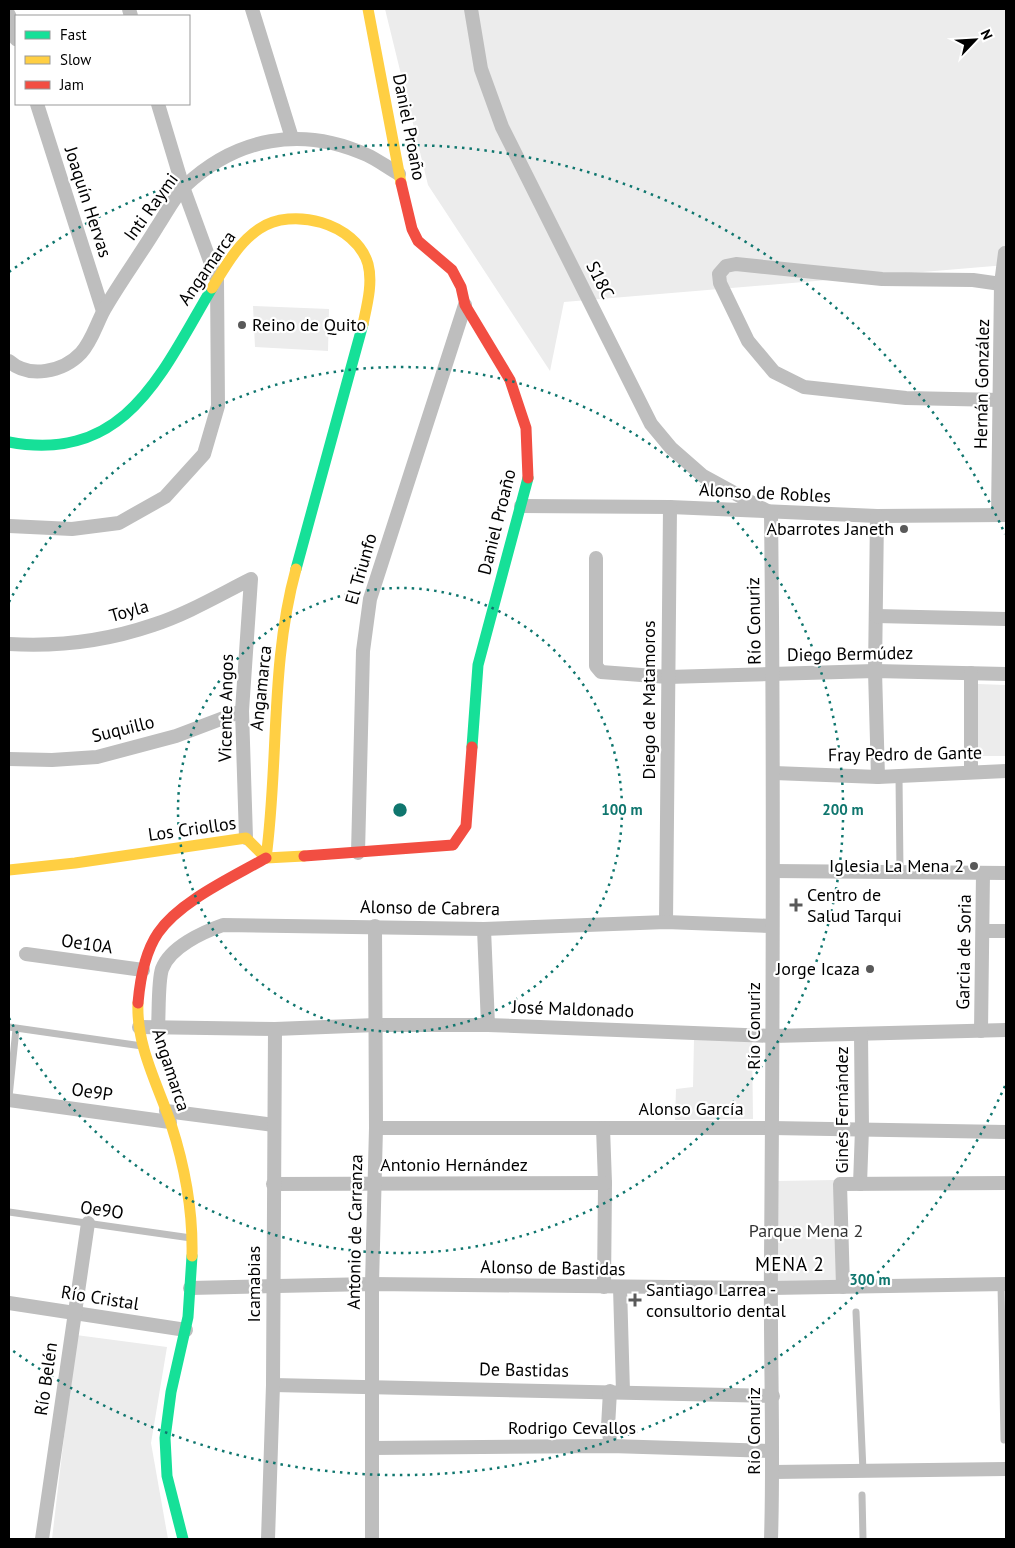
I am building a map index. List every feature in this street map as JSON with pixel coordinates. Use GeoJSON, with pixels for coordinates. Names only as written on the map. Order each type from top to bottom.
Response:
{"type":"FeatureCollection","features":[{"type":"Feature","properties":{"kind":"street"},"geometry":{"type":"LineString","coordinates":[[252,9],[292,138]]}},
{"type":"Feature","properties":{"kind":"street","name":"Daniel Proaño"},"geometry":{"type":"LineString","coordinates":[[358,853],[453,845],[466,826],[478,665],[529,473],[526,428],[510,380],[492,347],[464,305],[461,287],[452,270],[418,241],[412,229],[399,174],[368,9]]}},
{"type":"Feature","properties":{"kind":"street","name":"S18C"},"geometry":{"type":"LineString","coordinates":[[471,9],[481,69],[502,126],[651,424],[671,448],[703,476],[771,513]]}},
{"type":"Feature","properties":{"kind":"street"},"geometry":{"type":"LineString","coordinates":[[9,15],[15,36]]}},
{"type":"Feature","properties":{"kind":"street","name":"Joaquín Hervas"},"geometry":{"type":"LineString","coordinates":[[37,105],[103,311]]}},
{"type":"Feature","properties":{"kind":"street"},"geometry":{"type":"LineString","coordinates":[[9,526],[72,529],[119,522],[165,497],[204,454],[218,406],[217,280],[183,188],[158,105]]}},
{"type":"Feature","properties":{"kind":"street","name":"Inti Raymi"},"geometry":{"type":"LineString","coordinates":[[9,361],[14,366],[35,372],[57,369],[80,354],[92,338],[103,311],[183,188],[216,161],[240,148],[264,141],[292,138],[332,143],[358,152],[399,174]]}},
{"type":"Feature","properties":{"kind":"street","name":"Angamarca"},"geometry":{"type":"LineString","coordinates":[[9,442],[22,446],[48,447],[74,443],[97,435],[117,423],[144,397],[217,280],[244,243],[256,231],[272,222],[296,218],[332,226],[356,242],[368,260],[371,284],[364,325],[289,594],[274,722],[271,821],[266,858],[186,908],[164,925],[153,940],[143,970],[138,1006],[142,1046],[168,1117],[185,1176],[190,1206],[190,1288],[186,1330],[173,1375],[164,1456],[170,1493],[183,1539]]}},
{"type":"Feature","properties":{"kind":"street","name":"Hernán González"},"geometry":{"type":"LineString","coordinates":[[1002,516],[1002,284],[1005,253]]}},
{"type":"Feature","properties":{"kind":"street"},"geometry":{"type":"LineString","coordinates":[[1002,284],[973,280],[882,279],[736,264],[726,266],[719,274],[720,283],[748,341],[774,372],[804,387],[1002,408]]}},
{"type":"Feature","properties":{"kind":"street","name":"El Triunfo"},"geometry":{"type":"LineString","coordinates":[[358,853],[363,651],[370,599],[464,305]]}},
{"type":"Feature","properties":{"kind":"street","name":"Alonso de Robles"},"geometry":{"type":"LineString","coordinates":[[521,506],[670,507],[771,513],[877,516],[1002,516]]}},
{"type":"Feature","properties":{"kind":"street","name":"Diego de Matamoros"},"geometry":{"type":"LineString","coordinates":[[666,922],[670,507]]}},
{"type":"Feature","properties":{"kind":"street","name":"Río Conuriz"},"geometry":{"type":"LineString","coordinates":[[771,513],[774,772],[771,1288],[773,1472],[771,1539]]}},
{"type":"Feature","properties":{"kind":"street"},"geometry":{"type":"LineString","coordinates":[[877,516],[875,671],[878,777]]}},
{"type":"Feature","properties":{"kind":"street","name":"Diego Bermúdez"},"geometry":{"type":"LineString","coordinates":[[596,558],[598,670],[612,674],[668,677],[875,671],[1006,674]]}},
{"type":"Feature","properties":{"kind":"street","name":"Toyla"},"geometry":{"type":"LineString","coordinates":[[9,644],[46,646],[99,639],[154,625],[251,580]]}},
{"type":"Feature","properties":{"kind":"street","name":"Vicente Angos"},"geometry":{"type":"LineString","coordinates":[[246,838],[242,711],[251,580]]}},
{"type":"Feature","properties":{"kind":"street"},"geometry":{"type":"LineString","coordinates":[[876,616],[1006,619]]}},
{"type":"Feature","properties":{"kind":"street"},"geometry":{"type":"LineString","coordinates":[[970,772],[971,673]]}},
{"type":"Feature","properties":{"kind":"street","name":"Suquillo"},"geometry":{"type":"LineString","coordinates":[[9,759],[52,760],[97,757],[176,736],[242,711]]}},
{"type":"Feature","properties":{"kind":"street","name":"Fray Pedro de Gante"},"geometry":{"type":"LineString","coordinates":[[774,772],[878,777],[1006,771]]}},
{"type":"Feature","properties":{"kind":"street","name":"Los Criollos"},"geometry":{"type":"LineString","coordinates":[[9,870],[75,863],[246,838],[266,858]]}},
{"type":"Feature","properties":{"kind":"street"},"geometry":{"type":"LineString","coordinates":[[266,858],[358,853]]}},
{"type":"Feature","properties":{"kind":"street"},"geometry":{"type":"LineString","coordinates":[[774,871],[1006,873]]}},
{"type":"Feature","properties":{"kind":"street","name":"Garcia de Soria"},"geometry":{"type":"LineString","coordinates":[[981,1031],[984,931],[983,873]]}},
{"type":"Feature","properties":{"kind":"street","name":"Alonso de Cabrera"},"geometry":{"type":"LineString","coordinates":[[158,1027],[162,969],[177,950],[197,934],[223,925],[484,929],[666,922],[772,926]]}},
{"type":"Feature","properties":{"kind":"street","name":"Antonio de Carranza"},"geometry":{"type":"LineString","coordinates":[[372,1539],[372,1284],[376,1128],[375,926]]}},
{"type":"Feature","properties":{"kind":"street"},"geometry":{"type":"LineString","coordinates":[[484,929],[488,1025]]}},
{"type":"Feature","properties":{"kind":"street"},"geometry":{"type":"LineString","coordinates":[[984,931],[1006,931]]}},
{"type":"Feature","properties":{"kind":"street","name":"Oe10A"},"geometry":{"type":"LineString","coordinates":[[26,954],[143,970]]}},
{"type":"Feature","properties":{"kind":"street","name":"José Maldonado"},"geometry":{"type":"LineString","coordinates":[[139,1027],[275,1029],[376,1025],[488,1025],[773,1036],[1006,1030]]}},
{"type":"Feature","properties":{"kind":"street","name":"Icamabias"},"geometry":{"type":"LineString","coordinates":[[268,1539],[274,1385],[272,1288],[275,1029]]}},
{"type":"Feature","properties":{"kind":"street","name":"Ginés Fernández"},"geometry":{"type":"LineString","coordinates":[[843,1287],[840,1184],[860,1184],[862,1129],[861,1034]]}},
{"type":"Feature","properties":{"kind":"street","name":"Oe9P"},"geometry":{"type":"LineString","coordinates":[[9,1098],[168,1117],[274,1125]]}},
{"type":"Feature","properties":{"kind":"street","name":"Alonso García"},"geometry":{"type":"LineString","coordinates":[[376,1128],[772,1128],[1006,1132]]}},
{"type":"Feature","properties":{"kind":"street"},"geometry":{"type":"LineString","coordinates":[[604,1128],[604,1287]]}},
{"type":"Feature","properties":{"kind":"street","name":"Antonio Hernández"},"geometry":{"type":"LineString","coordinates":[[273,1184],[605,1183]]}},
{"type":"Feature","properties":{"kind":"street"},"geometry":{"type":"LineString","coordinates":[[860,1184],[1006,1183]]}},
{"type":"Feature","properties":{"kind":"street","name":"Río Belén"},"geometry":{"type":"LineString","coordinates":[[42,1539],[88,1223]]}},
{"type":"Feature","properties":{"kind":"street","name":"Alonso de Bastidas"},"geometry":{"type":"LineString","coordinates":[[190,1288],[272,1288],[372,1284],[771,1288],[1004,1284]]}},
{"type":"Feature","properties":{"kind":"street"},"geometry":{"type":"LineString","coordinates":[[611,1446],[608,1427],[616,1391],[620,1287]]}},
{"type":"Feature","properties":{"kind":"street","name":"Río Cristal"},"geometry":{"type":"LineString","coordinates":[[9,1303],[186,1330]]}},
{"type":"Feature","properties":{"kind":"street","name":"De Bastidas"},"geometry":{"type":"LineString","coordinates":[[274,1385],[616,1391],[773,1396]]}},
{"type":"Feature","properties":{"kind":"street","name":"Rodrigo Cevallos"},"geometry":{"type":"LineString","coordinates":[[372,1448],[611,1446],[772,1451]]}},
{"type":"Feature","properties":{"kind":"street"},"geometry":{"type":"LineString","coordinates":[[773,1472],[1006,1469]]}},
{"type":"Feature","properties":{"kind":"lane"},"geometry":{"type":"LineString","coordinates":[[899,776],[900,872]]}},
{"type":"Feature","properties":{"kind":"lane"},"geometry":{"type":"LineString","coordinates":[[9,1098],[12,1028],[142,1046]]}},
{"type":"Feature","properties":{"kind":"lane","name":"Oe9O"},"geometry":{"type":"LineString","coordinates":[[9,1212],[191,1238]]}},
{"type":"Feature","properties":{"kind":"lane"},"geometry":{"type":"LineString","coordinates":[[1004,1284],[1004,1440]]}},
{"type":"Feature","properties":{"kind":"lane"},"geometry":{"type":"LineString","coordinates":[[856,1312],[863,1471]]}},
{"type":"Feature","properties":{"kind":"lane"},"geometry":{"type":"LineString","coordinates":[[862,1495],[863,1539]]}},
{"type":"Feature","properties":{"kind":"green space"},"geometry":{"type":"Polygon","coordinates":[[[385,9],[1006,9],[1006,265],[564,302],[550,371],[428,185],[385,9]]]}},
{"type":"Feature","properties":{"kind":"green space"},"geometry":{"type":"Polygon","coordinates":[[[253,306],[329,309],[328,351],[255,347],[253,306]]]}},
{"type":"Feature","properties":{"kind":"green space"},"geometry":{"type":"Polygon","coordinates":[[[978,684],[1006,685],[1006,756],[977,756],[978,684]]]}},
{"type":"Feature","properties":{"kind":"green space"},"geometry":{"type":"Polygon","coordinates":[[[694,1039],[752,1041],[753,1119],[675,1120],[676,1089],[693,1087],[694,1039]]]}},
{"type":"Feature","properties":{"kind":"green space","name":"Parque Mena 2"},"geometry":{"type":"Polygon","coordinates":[[[835,1180],[836,1282],[777,1282],[775,1181],[835,1180]]]}},
{"type":"Feature","properties":{"kind":"green space"},"geometry":{"type":"Polygon","coordinates":[[[76,1335],[167,1347],[151,1443],[168,1539],[52,1539],[76,1335]]]}},
{"type":"Feature","properties":{"kind":"traffic: fast"},"geometry":{"type":"LineString","coordinates":[[9,442],[49,445],[83,439],[111,425],[136,405],[157,379],[176,351],[212,288]]}},
{"type":"Feature","properties":{"kind":"traffic: fast"},"geometry":{"type":"LineString","coordinates":[[296,569],[363,324]]}},
{"type":"Feature","properties":{"kind":"traffic: fast"},"geometry":{"type":"LineString","coordinates":[[472,747],[478,665],[528,478]]}},
{"type":"Feature","properties":{"kind":"traffic: fast"},"geometry":{"type":"LineString","coordinates":[[183,1539],[167,1476],[165,1438],[171,1392],[188,1317],[192,1256]]}},
{"type":"Feature","properties":{"kind":"traffic: slow"},"geometry":{"type":"LineString","coordinates":[[368,9],[401,183]]}},
{"type":"Feature","properties":{"kind":"traffic: slow"},"geometry":{"type":"LineString","coordinates":[[212,288],[238,248],[259,229],[273,222],[288,219],[305,219],[337,229],[351,238],[361,250],[368,264],[370,286],[363,324]]}},
{"type":"Feature","properties":{"kind":"traffic: slow"},"geometry":{"type":"LineString","coordinates":[[266,858],[273,786],[282,640],[296,569]]}},
{"type":"Feature","properties":{"kind":"traffic: slow"},"geometry":{"type":"LineString","coordinates":[[9,870],[75,863],[246,838],[266,858],[304,856]]}},
{"type":"Feature","properties":{"kind":"traffic: slow"},"geometry":{"type":"LineString","coordinates":[[138,1003],[140,1035],[144,1050],[171,1124],[184,1173],[191,1222],[192,1256]]}},
{"type":"Feature","properties":{"kind":"traffic: jam"},"geometry":{"type":"LineString","coordinates":[[401,183],[412,229],[418,241],[452,270],[461,287],[465,305],[510,380],[526,428],[528,478]]}},
{"type":"Feature","properties":{"kind":"traffic: jam"},"geometry":{"type":"LineString","coordinates":[[304,856],[453,845],[466,826],[472,747]]}},
{"type":"Feature","properties":{"kind":"traffic: jam"},"geometry":{"type":"LineString","coordinates":[[138,1003],[146,957],[153,941],[168,921],[193,900],[266,858]]}},
{"type":"Feature","properties":{"kind":"place","name":"Reino de Quito"},"geometry":{"type":"Point","coordinates":[242,325]}},
{"type":"Feature","properties":{"kind":"place","name":"Abarrotes Janeth"},"geometry":{"type":"Point","coordinates":[904,529]}},
{"type":"Feature","properties":{"kind":"place","name":"Iglesia La Mena 2"},"geometry":{"type":"Point","coordinates":[974,866]}},
{"type":"Feature","properties":{"kind":"place","name":"Centro de Salud Tarqui"},"geometry":{"type":"Point","coordinates":[796,905]}},
{"type":"Feature","properties":{"kind":"place","name":"Jorge Icaza"},"geometry":{"type":"Point","coordinates":[870,969]}},
{"type":"Feature","properties":{"kind":"place","name":"Santiago Larrea - consultorio dental"},"geometry":{"type":"Point","coordinates":[635,1300]}},
{"type":"Feature","properties":{"kind":"district","name":"MENA 2"},"geometry":{"type":"Point","coordinates":[790,1264]}}]}
